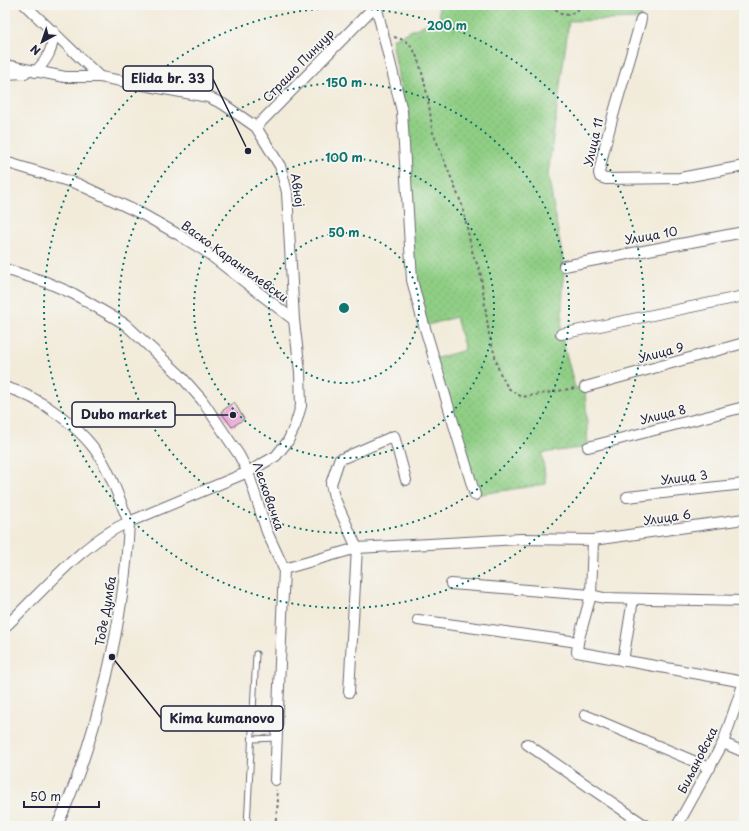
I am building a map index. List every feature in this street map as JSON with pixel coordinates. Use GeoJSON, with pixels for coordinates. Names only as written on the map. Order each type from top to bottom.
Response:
{"type":"FeatureCollection","features":[{"type":"Feature","properties":{"kind":"street"},"geometry":{"type":"LineString","coordinates":[[25,5],[100,76]]}},
{"type":"Feature","properties":{"kind":"street"},"geometry":{"type":"LineString","coordinates":[[376,5],[402,111],[412,280],[420,315],[475,495]]}},
{"type":"Feature","properties":{"kind":"street","name":"Страшо Пинџур"},"geometry":{"type":"LineString","coordinates":[[256,127],[376,5]]}},
{"type":"Feature","properties":{"kind":"street","name":"Улица 11"},"geometry":{"type":"LineString","coordinates":[[641,19],[629,65],[605,143],[599,172],[600,177],[606,179],[680,178],[744,166]]}},
{"type":"Feature","properties":{"kind":"street"},"geometry":{"type":"LineString","coordinates":[[35,72],[45,63],[49,55],[52,46],[53,32]]}},
{"type":"Feature","properties":{"kind":"street","name":"Авној"},"geometry":{"type":"LineString","coordinates":[[5,65],[65,77],[100,76],[208,97],[224,104],[256,127],[280,166],[287,192],[294,320],[300,372],[300,406],[295,426],[288,441],[276,456],[248,472]]}},
{"type":"Feature","properties":{"kind":"street","name":"Авној"},"geometry":{"type":"LineString","coordinates":[[5,74],[35,72]]}},
{"type":"Feature","properties":{"kind":"street","name":"Васко Карангелевски"},"geometry":{"type":"LineString","coordinates":[[5,162],[78,184],[154,221],[205,252],[294,320]]}},
{"type":"Feature","properties":{"kind":"street","name":"Улица 10"},"geometry":{"type":"LineString","coordinates":[[564,266],[744,232]]}},
{"type":"Feature","properties":{"kind":"street","name":"Лесковачка"},"geometry":{"type":"LineString","coordinates":[[5,269],[46,282],[74,294],[100,308],[130,328],[166,361],[202,400],[239,455],[248,472],[267,532],[284,569],[275,780]]}},
{"type":"Feature","properties":{"kind":"street"},"geometry":{"type":"LineString","coordinates":[[561,334],[744,296]]}},
{"type":"Feature","properties":{"kind":"street","name":"Улица 9"},"geometry":{"type":"LineString","coordinates":[[585,387],[744,343]]}},
{"type":"Feature","properties":{"kind":"street"},"geometry":{"type":"LineString","coordinates":[[5,387],[40,403],[67,420],[79,431],[103,461],[128,522]]}},
{"type":"Feature","properties":{"kind":"street","name":"Улица 8"},"geometry":{"type":"LineString","coordinates":[[588,447],[744,407]]}},
{"type":"Feature","properties":{"kind":"street"},"geometry":{"type":"LineString","coordinates":[[349,692],[357,548],[334,497],[331,484],[339,460],[394,436],[406,480]]}},
{"type":"Feature","properties":{"kind":"street"},"geometry":{"type":"LineString","coordinates":[[5,627],[66,568],[115,528],[248,472]]}},
{"type":"Feature","properties":{"kind":"street","name":"Улица 3"},"geometry":{"type":"LineString","coordinates":[[627,497],[744,484]]}},
{"type":"Feature","properties":{"kind":"street","name":"Улица 6"},"geometry":{"type":"LineString","coordinates":[[284,569],[357,548],[521,539],[593,540],[744,519]]}},
{"type":"Feature","properties":{"kind":"street","name":"Тоде Думба"},"geometry":{"type":"LineString","coordinates":[[57,826],[75,782],[99,707],[124,580],[128,522]]}},
{"type":"Feature","properties":{"kind":"street"},"geometry":{"type":"LineString","coordinates":[[593,540],[591,595],[578,642],[577,652],[623,662],[744,682]]}},
{"type":"Feature","properties":{"kind":"street"},"geometry":{"type":"LineString","coordinates":[[451,584],[591,595],[604,598],[744,601]]}},
{"type":"Feature","properties":{"kind":"street"},"geometry":{"type":"LineString","coordinates":[[623,662],[634,599]]}},
{"type":"Feature","properties":{"kind":"street"},"geometry":{"type":"LineString","coordinates":[[418,620],[578,642]]}},
{"type":"Feature","properties":{"kind":"street","name":"Биљановска"},"geometry":{"type":"LineString","coordinates":[[677,826],[723,743],[744,682]]}},
{"type":"Feature","properties":{"kind":"street"},"geometry":{"type":"LineString","coordinates":[[585,715],[710,768]]}},
{"type":"Feature","properties":{"kind":"street"},"geometry":{"type":"LineString","coordinates":[[723,743],[744,752]]}},
{"type":"Feature","properties":{"kind":"street"},"geometry":{"type":"LineString","coordinates":[[527,744],[646,826]]}},
{"type":"Feature","properties":{"kind":"lane"},"geometry":{"type":"LineString","coordinates":[[247,826],[256,654]]}},
{"type":"Feature","properties":{"kind":"lane"},"geometry":{"type":"LineString","coordinates":[[252,739],[276,738]]}},
{"type":"Feature","properties":{"kind":"path"},"geometry":{"type":"LineString","coordinates":[[551,5],[561,14],[569,15],[586,5]]}},
{"type":"Feature","properties":{"kind":"path"},"geometry":{"type":"LineString","coordinates":[[384,36],[403,39],[411,46],[417,58],[432,117],[432,130],[462,205],[473,255],[480,270],[489,334],[499,371],[508,388],[522,397],[585,387]]}},
{"type":"Feature","properties":{"kind":"path"},"geometry":{"type":"LineString","coordinates":[[275,780],[278,802],[275,826]]}},
{"type":"Feature","properties":{"kind":"green space"},"geometry":{"type":"Polygon","coordinates":[[[438,5],[642,5],[641,19],[569,21],[548,174],[564,266],[561,334],[575,388],[585,387],[588,447],[542,453],[546,484],[475,495],[434,359],[465,350],[456,317],[424,326],[412,279],[404,112],[392,39],[440,18],[438,5]]]}},
{"type":"Feature","properties":{"kind":"building"},"geometry":{"type":"Polygon","coordinates":[[[234,402],[244,419],[232,427],[221,412],[234,402]]]}},
{"type":"Feature","properties":{"kind":"place","name":"Elida br. 33"},"geometry":{"type":"Point","coordinates":[248,151]}},
{"type":"Feature","properties":{"kind":"place","name":"Dubo market"},"geometry":{"type":"Point","coordinates":[233,415]}},
{"type":"Feature","properties":{"kind":"place","name":"Kima kumanovo"},"geometry":{"type":"Point","coordinates":[112,657]}}]}
